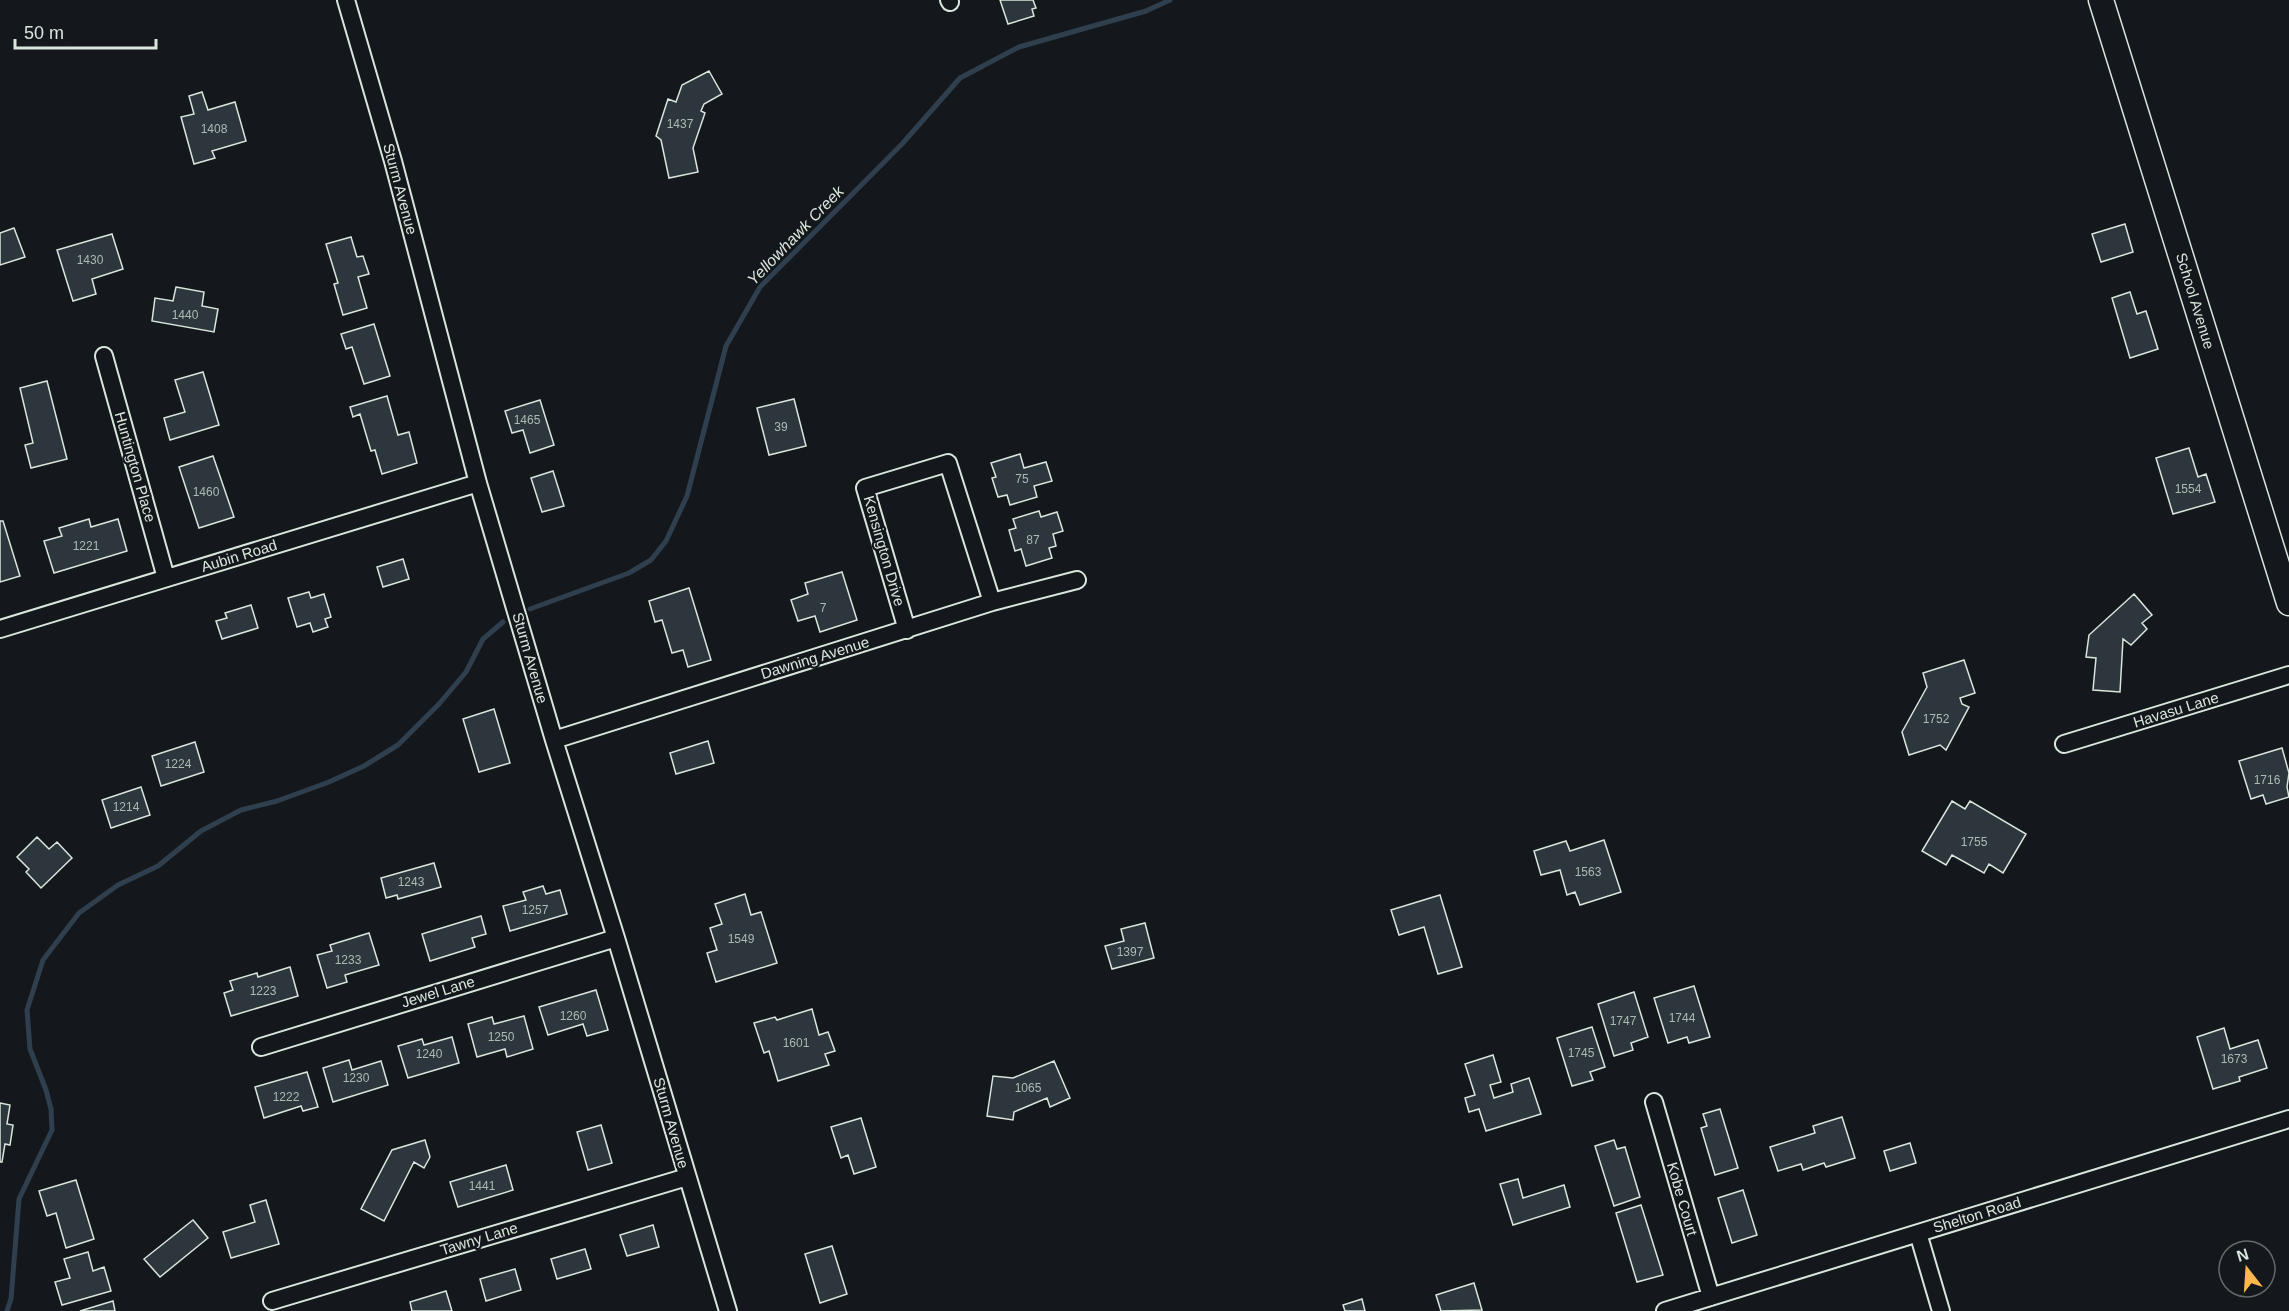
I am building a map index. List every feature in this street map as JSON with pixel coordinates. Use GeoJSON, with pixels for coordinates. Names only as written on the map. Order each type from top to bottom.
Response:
{"type":"FeatureCollection","features":[{"type":"Feature","properties":{"kind":"main road","name":"School Avenue"},"geometry":{"type":"LineString","coordinates":[[2101,0],[2289,603]]}},
{"type":"Feature","properties":{"kind":"street","name":"Sturm Avenue"},"geometry":{"type":"LineString","coordinates":[[346,0],[393,161],[478,483],[728,1311]]}},
{"type":"Feature","properties":{"kind":"street","name":"Huntington Place"},"geometry":{"type":"LineString","coordinates":[[104,356],[166,578]]}},
{"type":"Feature","properties":{"kind":"street","name":"Kensington Drive"},"geometry":{"type":"LineString","coordinates":[[907,630],[865,488],[948,463],[992,603]]}},
{"type":"Feature","properties":{"kind":"street","name":"Aubin Road"},"geometry":{"type":"LineString","coordinates":[[0,629],[478,483]]}},
{"type":"Feature","properties":{"kind":"street","name":"Dawning Avenue"},"geometry":{"type":"LineString","coordinates":[[554,740],[992,603],[1077,580]]}},
{"type":"Feature","properties":{"kind":"street","name":"Havasu Lane"},"geometry":{"type":"LineString","coordinates":[[2064,744],[2289,675]]}},
{"type":"Feature","properties":{"kind":"street","name":"Jewel Lane"},"geometry":{"type":"LineString","coordinates":[[261,1047],[616,938]]}},
{"type":"Feature","properties":{"kind":"street","name":"Kobe Court"},"geometry":{"type":"LineString","coordinates":[[1654,1102],[1711,1297]]}},
{"type":"Feature","properties":{"kind":"street","name":"Shelton Road"},"geometry":{"type":"LineString","coordinates":[[1665,1311],[2289,1119]]}},
{"type":"Feature","properties":{"kind":"street","name":"Tawny Lane"},"geometry":{"type":"LineString","coordinates":[[272,1301],[687,1177]]}},
{"type":"Feature","properties":{"kind":"street"},"geometry":{"type":"LineString","coordinates":[[1918,1233],[1941,1311]]}},
{"type":"Feature","properties":{"kind":"building"},"geometry":{"type":"Polygon","coordinates":[[[1000,0],[1033,0],[1036,8],[1032,9],[1034,16],[1008,24],[1000,0]]]}},
{"type":"Feature","properties":{"kind":"building"},"geometry":{"type":"Polygon","coordinates":[[[709,71],[722,94],[704,104],[701,111],[705,113],[693,148],[698,172],[669,178],[661,140],[656,136],[668,99],[676,102],[682,85],[709,71]]]}},
{"type":"Feature","properties":{"kind":"building"},"geometry":{"type":"Polygon","coordinates":[[[202,92],[208,110],[235,102],[246,141],[212,151],[215,158],[194,164],[181,117],[194,114],[189,96],[202,92]]]}},
{"type":"Feature","properties":{"kind":"building"},"geometry":{"type":"Polygon","coordinates":[[[2125,224],[2133,252],[2101,262],[2092,234],[2125,224]]]}},
{"type":"Feature","properties":{"kind":"building"},"geometry":{"type":"Polygon","coordinates":[[[14,228],[25,257],[0,265],[0,233],[14,228]]]}},
{"type":"Feature","properties":{"kind":"building"},"geometry":{"type":"Polygon","coordinates":[[[112,234],[123,269],[92,279],[96,294],[73,301],[57,250],[112,234]]]}},
{"type":"Feature","properties":{"kind":"building"},"geometry":{"type":"Polygon","coordinates":[[[351,237],[357,257],[363,256],[369,274],[358,277],[367,308],[343,315],[334,284],[338,283],[326,244],[351,237]]]}},
{"type":"Feature","properties":{"kind":"building"},"geometry":{"type":"Polygon","coordinates":[[[176,287],[204,292],[202,306],[218,309],[214,332],[152,321],[155,298],[173,301],[176,287]]]}},
{"type":"Feature","properties":{"kind":"building"},"geometry":{"type":"Polygon","coordinates":[[[2130,292],[2137,314],[2146,311],[2158,349],[2130,358],[2112,298],[2130,292]]]}},
{"type":"Feature","properties":{"kind":"building"},"geometry":{"type":"Polygon","coordinates":[[[374,324],[390,376],[364,384],[352,347],[346,349],[341,334],[374,324]]]}},
{"type":"Feature","properties":{"kind":"building"},"geometry":{"type":"Polygon","coordinates":[[[203,372],[219,425],[170,440],[164,418],[185,412],[175,380],[203,372]]]}},
{"type":"Feature","properties":{"kind":"building"},"geometry":{"type":"Polygon","coordinates":[[[47,381],[67,459],[31,468],[25,445],[33,443],[20,388],[47,381]]]}},
{"type":"Feature","properties":{"kind":"building"},"geometry":{"type":"Polygon","coordinates":[[[387,396],[398,435],[409,432],[417,463],[382,474],[375,450],[371,451],[360,414],[353,417],[350,407],[387,396]]]}},
{"type":"Feature","properties":{"kind":"building"},"geometry":{"type":"Polygon","coordinates":[[[794,399],[806,446],[769,455],[757,408],[794,399]]]}},
{"type":"Feature","properties":{"kind":"building"},"geometry":{"type":"Polygon","coordinates":[[[540,400],[554,445],[530,453],[523,430],[512,433],[505,411],[540,400]]]}},
{"type":"Feature","properties":{"kind":"building"},"geometry":{"type":"Polygon","coordinates":[[[2189,448],[2198,477],[2206,474],[2215,502],[2173,514],[2156,458],[2189,448]]]}},
{"type":"Feature","properties":{"kind":"building"},"geometry":{"type":"Polygon","coordinates":[[[1020,454],[1024,468],[1046,462],[1052,481],[1034,486],[1037,497],[1010,505],[1007,495],[998,497],[992,478],[996,477],[991,463],[1020,454]]]}},
{"type":"Feature","properties":{"kind":"building"},"geometry":{"type":"Polygon","coordinates":[[[213,456],[234,517],[199,528],[179,467],[213,456]]]}},
{"type":"Feature","properties":{"kind":"building"},"geometry":{"type":"Polygon","coordinates":[[[553,471],[564,506],[542,512],[531,478],[553,471]]]}},
{"type":"Feature","properties":{"kind":"building"},"geometry":{"type":"Polygon","coordinates":[[[1039,511],[1041,517],[1057,512],[1063,531],[1053,534],[1056,546],[1049,548],[1052,558],[1026,566],[1021,549],[1015,551],[1009,530],[1016,528],[1013,519],[1039,511]]]}},
{"type":"Feature","properties":{"kind":"building"},"geometry":{"type":"Polygon","coordinates":[[[89,519],[91,527],[118,519],[127,551],[54,573],[44,541],[62,536],[59,528],[89,519]]]}},
{"type":"Feature","properties":{"kind":"building"},"geometry":{"type":"Polygon","coordinates":[[[0,521],[3,521],[20,576],[0,582],[0,521]]]}},
{"type":"Feature","properties":{"kind":"building"},"geometry":{"type":"Polygon","coordinates":[[[403,559],[409,579],[383,587],[377,567],[403,559]]]}},
{"type":"Feature","properties":{"kind":"building"},"geometry":{"type":"Polygon","coordinates":[[[842,572],[857,620],[820,632],[815,616],[798,621],[791,600],[808,594],[805,583],[842,572]]]}},
{"type":"Feature","properties":{"kind":"building"},"geometry":{"type":"Polygon","coordinates":[[[689,588],[711,660],[688,667],[683,650],[672,653],[662,620],[655,622],[649,601],[689,588]]]}},
{"type":"Feature","properties":{"kind":"building"},"geometry":{"type":"Polygon","coordinates":[[[309,592],[311,598],[324,594],[331,617],[325,619],[328,627],[313,632],[310,623],[297,627],[288,598],[309,592]]]}},
{"type":"Feature","properties":{"kind":"building"},"geometry":{"type":"Polygon","coordinates":[[[2134,594],[2152,615],[2142,623],[2147,629],[2131,645],[2123,639],[2120,692],[2093,690],[2096,658],[2086,657],[2089,635],[2134,594]]]}},
{"type":"Feature","properties":{"kind":"building"},"geometry":{"type":"Polygon","coordinates":[[[251,605],[258,628],[222,639],[216,621],[227,618],[225,613],[251,605]]]}},
{"type":"Feature","properties":{"kind":"building"},"geometry":{"type":"Polygon","coordinates":[[[1964,660],[1975,693],[1960,698],[1962,704],[1969,707],[1946,750],[1940,745],[1909,755],[1902,732],[1927,687],[1923,673],[1964,660]]]}},
{"type":"Feature","properties":{"kind":"building"},"geometry":{"type":"Polygon","coordinates":[[[494,709],[510,763],[479,772],[463,719],[494,709]]]}},
{"type":"Feature","properties":{"kind":"building"},"geometry":{"type":"Polygon","coordinates":[[[708,741],[714,763],[676,774],[670,753],[708,741]]]}},
{"type":"Feature","properties":{"kind":"building"},"geometry":{"type":"Polygon","coordinates":[[[195,742],[204,772],[161,786],[152,756],[195,742]]]}},
{"type":"Feature","properties":{"kind":"building"},"geometry":{"type":"Polygon","coordinates":[[[2282,748],[2289,773],[2287,787],[2289,797],[2266,804],[2263,795],[2251,799],[2239,761],[2282,748]]]}},
{"type":"Feature","properties":{"kind":"building"},"geometry":{"type":"Polygon","coordinates":[[[141,787],[150,815],[111,828],[102,800],[141,787]]]}},
{"type":"Feature","properties":{"kind":"building"},"geometry":{"type":"Polygon","coordinates":[[[1952,801],[1965,809],[1970,801],[2026,834],[2003,873],[1989,864],[1984,873],[1952,855],[1946,865],[1922,851],[1952,801]]]}},
{"type":"Feature","properties":{"kind":"building"},"geometry":{"type":"Polygon","coordinates":[[[37,837],[49,849],[57,842],[72,858],[41,888],[26,872],[29,869],[17,857],[37,837]]]}},
{"type":"Feature","properties":{"kind":"building"},"geometry":{"type":"Polygon","coordinates":[[[1604,840],[1621,892],[1580,905],[1575,892],[1567,895],[1560,870],[1541,875],[1534,851],[1566,841],[1570,851],[1604,840]]]}},
{"type":"Feature","properties":{"kind":"building"},"geometry":{"type":"Polygon","coordinates":[[[434,863],[441,887],[398,899],[397,895],[386,898],[381,878],[434,863]]]}},
{"type":"Feature","properties":{"kind":"building"},"geometry":{"type":"Polygon","coordinates":[[[543,886],[546,894],[560,890],[567,914],[510,931],[503,906],[526,900],[523,892],[543,886]]]}},
{"type":"Feature","properties":{"kind":"building"},"geometry":{"type":"Polygon","coordinates":[[[745,894],[751,915],[761,912],[777,963],[716,982],[707,953],[717,950],[710,928],[722,924],[715,904],[745,894]]]}},
{"type":"Feature","properties":{"kind":"building"},"geometry":{"type":"Polygon","coordinates":[[[1440,895],[1462,967],[1438,974],[1424,927],[1399,935],[1391,910],[1440,895]]]}},
{"type":"Feature","properties":{"kind":"building"},"geometry":{"type":"Polygon","coordinates":[[[481,916],[486,934],[472,938],[475,947],[430,961],[422,934],[481,916]]]}},
{"type":"Feature","properties":{"kind":"building"},"geometry":{"type":"Polygon","coordinates":[[[1145,923],[1154,958],[1112,969],[1105,946],[1124,941],[1121,929],[1145,923]]]}},
{"type":"Feature","properties":{"kind":"building"},"geometry":{"type":"Polygon","coordinates":[[[369,933],[379,965],[345,975],[347,982],[327,988],[317,955],[332,951],[330,945],[369,933]]]}},
{"type":"Feature","properties":{"kind":"building"},"geometry":{"type":"Polygon","coordinates":[[[290,967],[298,996],[231,1016],[224,993],[233,990],[230,981],[257,973],[258,977],[290,967]]]}},
{"type":"Feature","properties":{"kind":"building"},"geometry":{"type":"Polygon","coordinates":[[[1694,986],[1710,1037],[1689,1043],[1687,1037],[1668,1043],[1654,998],[1694,986]]]}},
{"type":"Feature","properties":{"kind":"building"},"geometry":{"type":"Polygon","coordinates":[[[596,990],[608,1030],[587,1036],[583,1024],[548,1035],[539,1007],[596,990]]]}},
{"type":"Feature","properties":{"kind":"building"},"geometry":{"type":"Polygon","coordinates":[[[1634,992],[1648,1037],[1631,1043],[1633,1050],[1614,1056],[1598,1004],[1634,992]]]}},
{"type":"Feature","properties":{"kind":"building"},"geometry":{"type":"Polygon","coordinates":[[[812,1009],[819,1035],[828,1032],[835,1051],[825,1054],[829,1065],[778,1081],[769,1051],[764,1053],[754,1023],[775,1017],[777,1020],[812,1009]]]}},
{"type":"Feature","properties":{"kind":"building"},"geometry":{"type":"Polygon","coordinates":[[[524,1016],[533,1049],[507,1057],[505,1049],[477,1057],[468,1024],[492,1017],[494,1024],[524,1016]]]}},
{"type":"Feature","properties":{"kind":"building"},"geometry":{"type":"Polygon","coordinates":[[[1592,1027],[1605,1067],[1590,1072],[1593,1080],[1572,1086],[1557,1038],[1592,1027]]]}},
{"type":"Feature","properties":{"kind":"building"},"geometry":{"type":"Polygon","coordinates":[[[2224,1028],[2230,1049],[2258,1040],[2267,1068],[2239,1077],[2240,1081],[2213,1089],[2197,1037],[2224,1028]]]}},
{"type":"Feature","properties":{"kind":"building"},"geometry":{"type":"Polygon","coordinates":[[[452,1037],[459,1063],[408,1078],[398,1046],[422,1039],[424,1045],[452,1037]]]}},
{"type":"Feature","properties":{"kind":"building"},"geometry":{"type":"Polygon","coordinates":[[[1493,1055],[1501,1082],[1490,1085],[1494,1098],[1513,1092],[1511,1084],[1529,1078],[1541,1114],[1486,1131],[1479,1109],[1469,1112],[1465,1098],[1475,1095],[1465,1064],[1493,1055]]]}},
{"type":"Feature","properties":{"kind":"building"},"geometry":{"type":"Polygon","coordinates":[[[349,1060],[352,1070],[381,1061],[388,1085],[333,1102],[323,1068],[349,1060]]]}},
{"type":"Feature","properties":{"kind":"building"},"geometry":{"type":"Polygon","coordinates":[[[1054,1061],[1070,1098],[1050,1107],[1047,1098],[1014,1112],[1013,1120],[987,1116],[993,1076],[1013,1078],[1054,1061]]]}},
{"type":"Feature","properties":{"kind":"building"},"geometry":{"type":"Polygon","coordinates":[[[307,1072],[318,1107],[303,1111],[301,1106],[264,1118],[255,1087],[307,1072]]]}},
{"type":"Feature","properties":{"kind":"building"},"geometry":{"type":"Polygon","coordinates":[[[0,1103],[10,1105],[7,1124],[13,1125],[10,1145],[5,1144],[2,1162],[0,1162],[0,1103]]]}},
{"type":"Feature","properties":{"kind":"building"},"geometry":{"type":"Polygon","coordinates":[[[1720,1109],[1738,1168],[1715,1175],[1701,1128],[1707,1126],[1703,1114],[1720,1109]]]}},
{"type":"Feature","properties":{"kind":"building"},"geometry":{"type":"Polygon","coordinates":[[[1842,1117],[1855,1158],[1826,1167],[1824,1163],[1803,1170],[1801,1164],[1778,1171],[1770,1147],[1815,1133],[1813,1126],[1842,1117]]]}},
{"type":"Feature","properties":{"kind":"building"},"geometry":{"type":"Polygon","coordinates":[[[861,1118],[876,1167],[854,1174],[848,1155],[841,1158],[831,1127],[861,1118]]]}},
{"type":"Feature","properties":{"kind":"building"},"geometry":{"type":"Polygon","coordinates":[[[601,1125],[612,1163],[588,1170],[577,1132],[601,1125]]]}},
{"type":"Feature","properties":{"kind":"building"},"geometry":{"type":"Polygon","coordinates":[[[425,1140],[430,1157],[424,1168],[414,1162],[384,1221],[361,1209],[392,1150],[425,1140]]]}},
{"type":"Feature","properties":{"kind":"building"},"geometry":{"type":"Polygon","coordinates":[[[1614,1140],[1617,1149],[1625,1147],[1640,1197],[1614,1206],[1595,1146],[1614,1140]]]}},
{"type":"Feature","properties":{"kind":"building"},"geometry":{"type":"Polygon","coordinates":[[[1910,1143],[1916,1163],[1890,1171],[1884,1151],[1910,1143]]]}},
{"type":"Feature","properties":{"kind":"building"},"geometry":{"type":"Polygon","coordinates":[[[506,1165],[513,1190],[458,1207],[450,1182],[506,1165]]]}},
{"type":"Feature","properties":{"kind":"building"},"geometry":{"type":"Polygon","coordinates":[[[1518,1179],[1523,1198],[1564,1185],[1570,1207],[1513,1225],[1500,1184],[1518,1179]]]}},
{"type":"Feature","properties":{"kind":"building"},"geometry":{"type":"Polygon","coordinates":[[[76,1180],[94,1239],[66,1248],[56,1213],[47,1216],[39,1191],[76,1180]]]}},
{"type":"Feature","properties":{"kind":"building"},"geometry":{"type":"Polygon","coordinates":[[[1743,1190],[1757,1235],[1732,1243],[1718,1198],[1743,1190]]]}},
{"type":"Feature","properties":{"kind":"building"},"geometry":{"type":"Polygon","coordinates":[[[266,1200],[279,1244],[231,1258],[223,1232],[255,1222],[250,1205],[266,1200]]]}},
{"type":"Feature","properties":{"kind":"building"},"geometry":{"type":"Polygon","coordinates":[[[1641,1205],[1663,1275],[1637,1282],[1616,1213],[1641,1205]]]}},
{"type":"Feature","properties":{"kind":"building"},"geometry":{"type":"Polygon","coordinates":[[[193,1220],[208,1238],[160,1277],[144,1259],[193,1220]]]}},
{"type":"Feature","properties":{"kind":"building"},"geometry":{"type":"Polygon","coordinates":[[[653,1225],[659,1247],[627,1256],[620,1235],[653,1225]]]}},
{"type":"Feature","properties":{"kind":"building"},"geometry":{"type":"Polygon","coordinates":[[[832,1246],[847,1294],[820,1303],[805,1254],[832,1246]]]}},
{"type":"Feature","properties":{"kind":"building"},"geometry":{"type":"Polygon","coordinates":[[[585,1249],[591,1269],[557,1279],[551,1259],[585,1249]]]}},
{"type":"Feature","properties":{"kind":"building"},"geometry":{"type":"Polygon","coordinates":[[[88,1252],[93,1271],[104,1267],[111,1291],[62,1305],[55,1282],[70,1278],[64,1259],[88,1252]]]}},
{"type":"Feature","properties":{"kind":"building"},"geometry":{"type":"Polygon","coordinates":[[[515,1269],[521,1290],[486,1301],[480,1279],[515,1269]]]}},
{"type":"Feature","properties":{"kind":"building"},"geometry":{"type":"Polygon","coordinates":[[[1474,1283],[1482,1310],[1441,1311],[1436,1295],[1474,1283]]]}},
{"type":"Feature","properties":{"kind":"building"},"geometry":{"type":"Polygon","coordinates":[[[446,1291],[452,1311],[412,1311],[410,1302],[446,1291]]]}},
{"type":"Feature","properties":{"kind":"building"},"geometry":{"type":"Polygon","coordinates":[[[1362,1299],[1365,1311],[1345,1311],[1343,1305],[1362,1299]]]}},
{"type":"Feature","properties":{"kind":"building"},"geometry":{"type":"Polygon","coordinates":[[[113,1301],[115,1311],[80,1311],[113,1301]]]}},
{"type":"Feature","properties":{"kind":"waterway","name":"Yellowhawk Creek"},"geometry":{"type":"LineString","coordinates":[[530,609],[629,573],[651,560],[666,541],[687,496],[726,346],[760,287],[902,144],[960,78],[1019,47],[1146,11],[1170,0]]}},
{"type":"Feature","properties":{"kind":"waterway","name":"Yellowhawk Creek"},"geometry":{"type":"LineString","coordinates":[[7,1311],[11,1299],[19,1199],[52,1130],[51,1109],[46,1090],[30,1049],[27,1010],[43,960],[79,913],[118,885],[158,866],[201,831],[241,810],[277,801],[329,782],[364,766],[398,745],[439,704],[466,672],[483,639],[503,622]]}}]}
